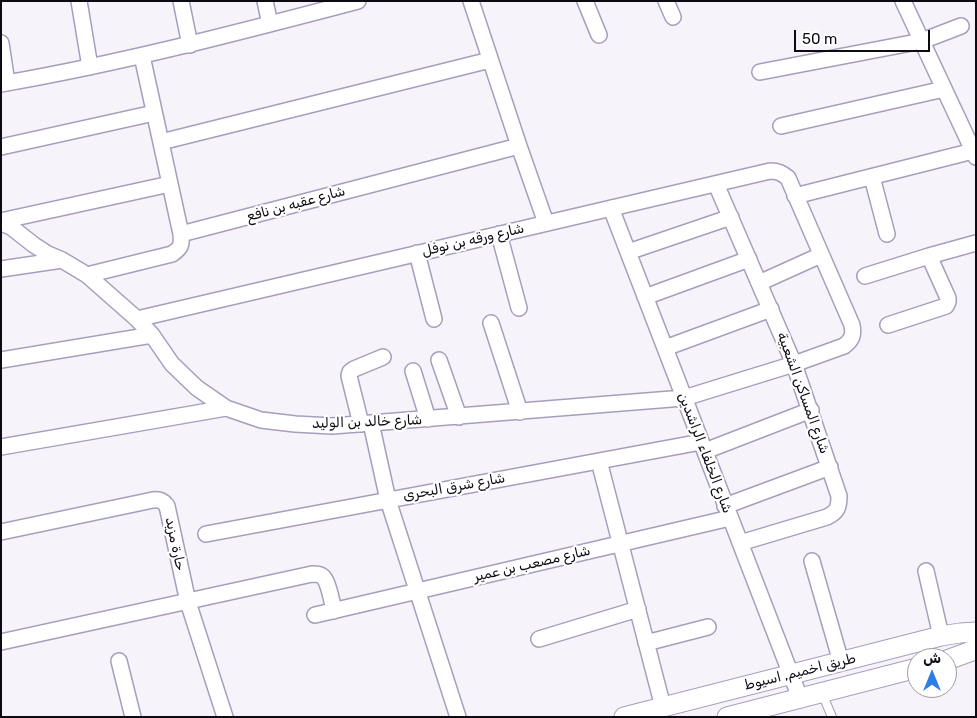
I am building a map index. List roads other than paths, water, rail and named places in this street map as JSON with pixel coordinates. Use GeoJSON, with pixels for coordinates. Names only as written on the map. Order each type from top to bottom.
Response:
{"type":"FeatureCollection","features":[{"type":"Feature","properties":{"kind":"street"},"geometry":{"type":"LineString","coordinates":[[79,1],[90,67]]}},
{"type":"Feature","properties":{"kind":"street"},"geometry":{"type":"LineString","coordinates":[[181,1],[190,44]]}},
{"type":"Feature","properties":{"kind":"street"},"geometry":{"type":"LineString","coordinates":[[265,1],[270,24]]}},
{"type":"Feature","properties":{"kind":"street"},"geometry":{"type":"LineString","coordinates":[[1,43],[4,83],[142,56],[358,1]]}},
{"type":"Feature","properties":{"kind":"street"},"geometry":{"type":"LineString","coordinates":[[471,1],[546,223]]}},
{"type":"Feature","properties":{"kind":"street"},"geometry":{"type":"LineString","coordinates":[[585,1],[599,35]]}},
{"type":"Feature","properties":{"kind":"street"},"geometry":{"type":"LineString","coordinates":[[666,1],[673,17]]}},
{"type":"Feature","properties":{"kind":"street"},"geometry":{"type":"LineString","coordinates":[[795,196],[872,176],[974,154],[903,1]]}},
{"type":"Feature","properties":{"kind":"street"},"geometry":{"type":"LineString","coordinates":[[760,72],[922,41],[961,26]]}},
{"type":"Feature","properties":{"kind":"street"},"geometry":{"type":"LineString","coordinates":[[88,275],[172,254],[178,250],[182,242],[142,56]]}},
{"type":"Feature","properties":{"kind":"street"},"geometry":{"type":"LineString","coordinates":[[161,142],[490,60]]}},
{"type":"Feature","properties":{"kind":"street"},"geometry":{"type":"LineString","coordinates":[[781,126],[944,89]]}},
{"type":"Feature","properties":{"kind":"street"},"geometry":{"type":"LineString","coordinates":[[1,148],[154,113]]}},
{"type":"Feature","properties":{"kind":"street","name":"شارع عقبه بن نافع"},"geometry":{"type":"LineString","coordinates":[[181,234],[519,146]]}},
{"type":"Feature","properties":{"kind":"street","name":"شارع ورقه بن نوفل"},"geometry":{"type":"LineString","coordinates":[[138,319],[770,171],[777,171],[783,173],[788,178],[854,333],[851,341],[844,346],[794,364]]}},
{"type":"Feature","properties":{"kind":"street"},"geometry":{"type":"LineString","coordinates":[[872,176],[887,234]]}},
{"type":"Feature","properties":{"kind":"street"},"geometry":{"type":"LineString","coordinates":[[1,222],[170,184]]}},
{"type":"Feature","properties":{"kind":"street","name":"شارع المساكن الشعبية"},"geometry":{"type":"LineString","coordinates":[[716,184],[794,364],[839,496],[839,505],[835,513],[827,517],[740,542]]}},
{"type":"Feature","properties":{"kind":"street","name":"شارع الخلفاء الراشدين"},"geometry":{"type":"LineString","coordinates":[[611,208],[800,698]]}},
{"type":"Feature","properties":{"kind":"street"},"geometry":{"type":"LineString","coordinates":[[628,252],[731,217]]}},
{"type":"Feature","properties":{"kind":"street","name":"شارع خالد بن الوليد"},"geometry":{"type":"LineString","coordinates":[[1,222],[12,227],[34,245],[88,275],[138,319],[152,335],[172,364],[197,388],[226,408],[261,420],[332,426],[684,398],[794,364]]}},
{"type":"Feature","properties":{"kind":"street"},"geometry":{"type":"LineString","coordinates":[[499,234],[519,308]]}},
{"type":"Feature","properties":{"kind":"street"},"geometry":{"type":"LineString","coordinates":[[865,276],[976,243]]}},
{"type":"Feature","properties":{"kind":"street"},"geometry":{"type":"LineString","coordinates":[[417,253],[434,319]]}},
{"type":"Feature","properties":{"kind":"street"},"geometry":{"type":"LineString","coordinates":[[759,283],[821,255]]}},
{"type":"Feature","properties":{"kind":"street"},"geometry":{"type":"LineString","coordinates":[[888,324],[946,306],[948,298],[929,256]]}},
{"type":"Feature","properties":{"kind":"street"},"geometry":{"type":"LineString","coordinates":[[645,296],[749,259]]}},
{"type":"Feature","properties":{"kind":"street"},"geometry":{"type":"LineString","coordinates":[[1,269],[62,260]]}},
{"type":"Feature","properties":{"kind":"street"},"geometry":{"type":"LineString","coordinates":[[665,348],[771,310]]}},
{"type":"Feature","properties":{"kind":"street"},"geometry":{"type":"LineString","coordinates":[[491,323],[520,412]]}},
{"type":"Feature","properties":{"kind":"street"},"geometry":{"type":"LineString","coordinates":[[1,360],[152,335]]}},
{"type":"Feature","properties":{"kind":"street"},"geometry":{"type":"LineString","coordinates":[[383,357],[354,369],[350,372],[349,376],[366,424],[388,500],[458,717]]}},
{"type":"Feature","properties":{"kind":"street"},"geometry":{"type":"LineString","coordinates":[[439,360],[459,417]]}},
{"type":"Feature","properties":{"kind":"street"},"geometry":{"type":"LineString","coordinates":[[412,371],[428,419]]}},
{"type":"Feature","properties":{"kind":"street"},"geometry":{"type":"LineString","coordinates":[[1,447],[226,408]]}},
{"type":"Feature","properties":{"kind":"street","name":"شارع شرق البحرى"},"geometry":{"type":"LineString","coordinates":[[206,534],[599,461],[703,447],[811,410]]}},
{"type":"Feature","properties":{"kind":"street"},"geometry":{"type":"LineString","coordinates":[[599,461],[663,707]]}},
{"type":"Feature","properties":{"kind":"street","name":"شارع مصعب بن عمير"},"geometry":{"type":"LineString","coordinates":[[315,615],[620,543],[728,512],[830,467]]}},
{"type":"Feature","properties":{"kind":"street","name":"حارة مزيد"},"geometry":{"type":"LineString","coordinates":[[1,532],[153,500],[159,499],[164,502],[167,506],[188,602],[225,717]]}},
{"type":"Feature","properties":{"kind":"street"},"geometry":{"type":"LineString","coordinates":[[812,561],[841,662]]}},
{"type":"Feature","properties":{"kind":"street"},"geometry":{"type":"LineString","coordinates":[[926,570],[941,636]]}},
{"type":"Feature","properties":{"kind":"street"},"geometry":{"type":"LineString","coordinates":[[1,642],[318,574],[326,580],[334,610]]}},
{"type":"Feature","properties":{"kind":"street"},"geometry":{"type":"LineString","coordinates":[[539,638],[638,609]]}},
{"type":"Feature","properties":{"kind":"street"},"geometry":{"type":"LineString","coordinates":[[646,643],[708,627]]}},
{"type":"Feature","properties":{"kind":"street","name":"طريق اخميم, اسيوط"},"geometry":{"type":"LineString","coordinates":[[624,717],[941,636],[976,632]]}},
{"type":"Feature","properties":{"kind":"street"},"geometry":{"type":"LineString","coordinates":[[957,657],[974,652]]}},
{"type":"Feature","properties":{"kind":"street"},"geometry":{"type":"LineString","coordinates":[[875,653],[882,677]]}},
{"type":"Feature","properties":{"kind":"street"},"geometry":{"type":"LineString","coordinates":[[118,661],[133,717]]}},
{"type":"Feature","properties":{"kind":"street"},"geometry":{"type":"LineString","coordinates":[[811,669],[822,693]]}},
{"type":"Feature","properties":{"kind":"street","name":"طريق اخميم, اسيوط"},"geometry":{"type":"LineString","coordinates":[[727,717],[907,671]]}},
{"type":"Feature","properties":{"kind":"lane"},"geometry":{"type":"LineString","coordinates":[[822,693],[832,717]]}}]}
